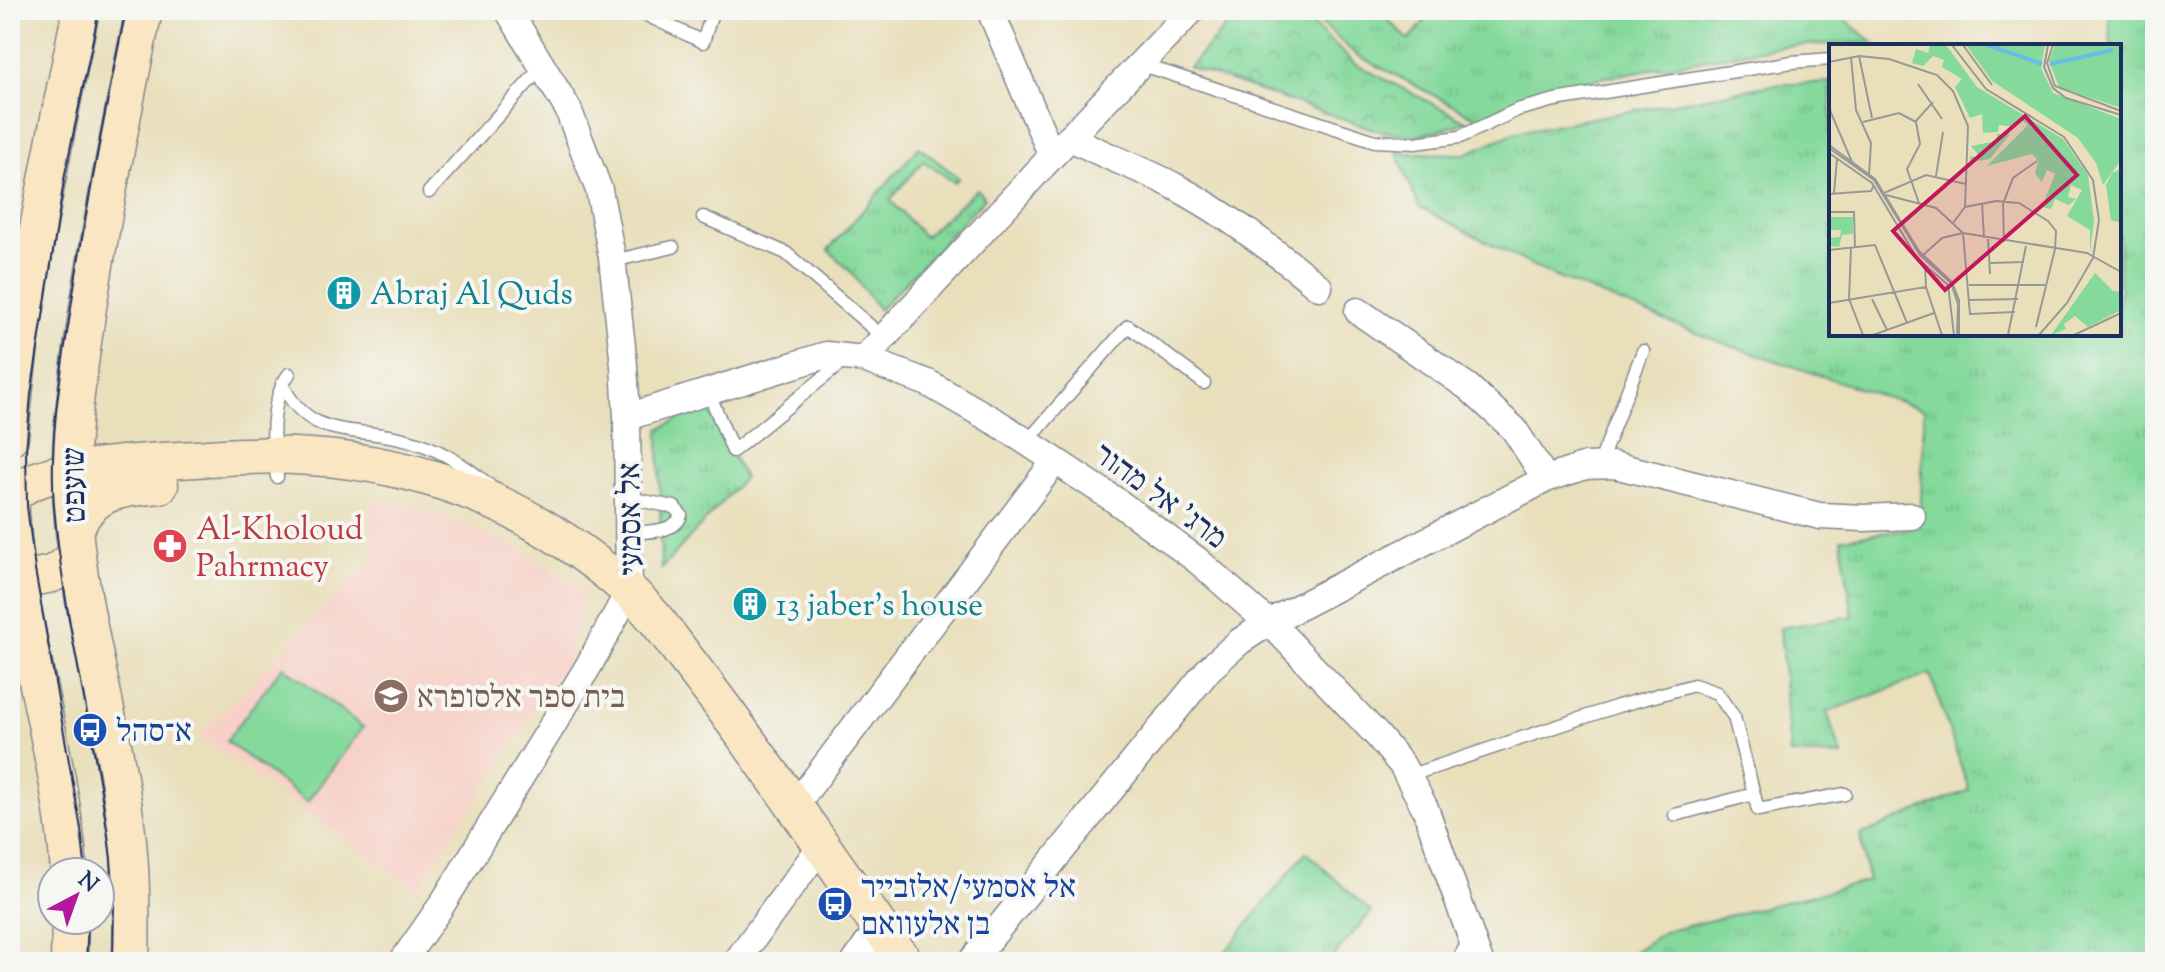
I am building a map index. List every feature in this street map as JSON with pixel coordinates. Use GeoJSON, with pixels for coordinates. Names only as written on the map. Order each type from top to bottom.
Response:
{"type":"FeatureCollection","features":[{"type":"Feature","properties":{"kind":"street","name":"שועפט"},"geometry":{"type":"LineString","coordinates":[[10,437],[14,392],[48,171],[81,10]]}},
{"type":"Feature","properties":{"kind":"street","name":"שועפט"},"geometry":{"type":"LineString","coordinates":[[131,962],[132,900],[128,841],[75,545],[71,471],[73,419],[108,182],[144,10]]}},
{"type":"Feature","properties":{"kind":"street","name":"אל אסמעי"},"geometry":{"type":"LineString","coordinates":[[508,10],[568,109],[599,190],[613,261],[627,417],[629,591],[740,727],[905,962]]}},
{"type":"Feature","properties":{"kind":"street"},"geometry":{"type":"LineString","coordinates":[[990,10],[1052,156]]}},
{"type":"Feature","properties":{"kind":"street"},"geometry":{"type":"LineString","coordinates":[[856,358],[884,338],[1192,10]]}},
{"type":"Feature","properties":{"kind":"street"},"geometry":{"type":"LineString","coordinates":[[1070,137],[1094,151],[1136,166],[1214,208],[1319,287]]}},
{"type":"Feature","properties":{"kind":"street"},"geometry":{"type":"LineString","coordinates":[[1358,311],[1468,387],[1514,429],[1546,479]]}},
{"type":"Feature","properties":{"kind":"street","name":"מרג' אל מהור"},"geometry":{"type":"LineString","coordinates":[[627,417],[826,355],[856,358],[928,383],[1027,442],[1115,500],[1197,560],[1268,623],[1377,735],[1402,765],[1425,808],[1480,962]]}},
{"type":"Feature","properties":{"kind":"street"},"geometry":{"type":"LineString","coordinates":[[73,419],[82,436],[95,448],[108,457],[132,465]]}},
{"type":"Feature","properties":{"kind":"street"},"geometry":{"type":"LineString","coordinates":[[10,497],[27,483],[71,471],[132,465],[275,466],[355,460],[422,474],[460,486],[529,518],[629,591]]}},
{"type":"Feature","properties":{"kind":"street"},"geometry":{"type":"LineString","coordinates":[[794,807],[1055,461]]}},
{"type":"Feature","properties":{"kind":"street"},"geometry":{"type":"LineString","coordinates":[[971,962],[1209,669],[1239,642],[1268,623],[1546,479],[1599,465],[1645,471],[1820,516],[1912,516]]}},
{"type":"Feature","properties":{"kind":"street"},"geometry":{"type":"LineString","coordinates":[[14,580],[52,574],[75,545],[80,516],[97,499],[119,490],[196,481],[275,466],[417,496],[452,508],[536,542],[629,591]]}},
{"type":"Feature","properties":{"kind":"street","name":"שועפט"},"geometry":{"type":"LineString","coordinates":[[10,490],[14,580],[58,785],[67,856]]}},
{"type":"Feature","properties":{"kind":"street"},"geometry":{"type":"LineString","coordinates":[[402,962],[441,906],[541,745],[629,591]]}},
{"type":"Feature","properties":{"kind":"street"},"geometry":{"type":"LineString","coordinates":[[736,962],[821,846]]}},
{"type":"Feature","properties":{"kind":"street"},"geometry":{"type":"LineString","coordinates":[[855,962],[879,927]]}},
{"type":"Feature","properties":{"kind":"street"},"geometry":{"type":"LineString","coordinates":[[69,962],[70,936]]}},
{"type":"Feature","properties":{"kind":"lane"},"geometry":{"type":"LineString","coordinates":[[636,10],[703,42],[713,10]]}},
{"type":"Feature","properties":{"kind":"lane"},"geometry":{"type":"LineString","coordinates":[[1140,64],[1375,141],[1415,143],[1460,137],[1517,110],[1555,100],[1792,62],[1829,59]]}},
{"type":"Feature","properties":{"kind":"lane"},"geometry":{"type":"LineString","coordinates":[[429,192],[542,67]]}},
{"type":"Feature","properties":{"kind":"lane"},"geometry":{"type":"LineString","coordinates":[[703,217],[786,253],[884,338]]}},
{"type":"Feature","properties":{"kind":"lane"},"geometry":{"type":"LineString","coordinates":[[613,261],[673,247]]}},
{"type":"Feature","properties":{"kind":"lane"},"geometry":{"type":"LineString","coordinates":[[1027,442],[1128,326],[1204,383]]}},
{"type":"Feature","properties":{"kind":"lane"},"geometry":{"type":"LineString","coordinates":[[1599,465],[1643,351]]}},
{"type":"Feature","properties":{"kind":"lane"},"geometry":{"type":"LineString","coordinates":[[708,391],[733,451],[856,358]]}},
{"type":"Feature","properties":{"kind":"lane"},"geometry":{"type":"LineString","coordinates":[[275,466],[273,424],[286,379],[297,409],[312,420],[325,426],[402,438],[434,448],[457,460],[529,518]]}},
{"type":"Feature","properties":{"kind":"lane"},"geometry":{"type":"LineString","coordinates":[[628,498],[674,507],[681,515],[678,523],[670,528],[628,533]]}},
{"type":"Feature","properties":{"kind":"lane"},"geometry":{"type":"LineString","coordinates":[[1408,776],[1618,706],[1694,685],[1717,693],[1734,717],[1758,810],[1845,794]]}},
{"type":"Feature","properties":{"kind":"lane"},"geometry":{"type":"LineString","coordinates":[[1675,815],[1754,794]]}},
{"type":"Feature","properties":{"kind":"lane"},"geometry":{"type":"LineString","coordinates":[[1457,962],[1471,936]]}},
{"type":"Feature","properties":{"kind":"shaded area","name":"בית ספר אלסופרא"},"geometry":{"type":"Polygon","coordinates":[[[372,499],[443,515],[519,549],[585,591],[570,657],[417,890],[199,736],[372,559],[372,499]]]}},
{"type":"Feature","properties":{"kind":"green space"},"geometry":{"type":"Polygon","coordinates":[[[1241,10],[1297,10],[1355,64],[1468,122],[1414,137],[1376,130],[1189,67],[1241,10]]]}},
{"type":"Feature","properties":{"kind":"green space"},"geometry":{"type":"Polygon","coordinates":[[[1307,10],[1378,10],[1409,40],[1433,10],[1833,10],[1873,42],[1783,46],[1555,86],[1519,98],[1479,119],[1355,54],[1307,10]]]}},
{"type":"Feature","properties":{"kind":"green space"},"geometry":{"type":"Polygon","coordinates":[[[2101,10],[2155,10],[2155,962],[1618,962],[1664,932],[1868,881],[1860,835],[1969,790],[1930,674],[1827,712],[1842,756],[1790,754],[1780,628],[1853,616],[1841,539],[1920,527],[1924,410],[1717,341],[1553,276],[1419,207],[1397,153],[1465,154],[1516,132],[1772,85],[1829,82],[1829,336],[2121,336],[2121,44],[2111,44],[2109,11],[2101,10]]]}},
{"type":"Feature","properties":{"kind":"green space"},"geometry":{"type":"Polygon","coordinates":[[[919,147],[959,178],[954,182],[923,161],[890,200],[924,237],[977,189],[985,198],[879,310],[849,270],[828,250],[919,147]]]}},
{"type":"Feature","properties":{"kind":"green space"},"geometry":{"type":"Polygon","coordinates":[[[707,405],[744,478],[661,569],[659,429],[707,405]]]}},
{"type":"Feature","properties":{"kind":"green space"},"geometry":{"type":"Polygon","coordinates":[[[283,666],[363,727],[307,802],[226,741],[283,666]]]}},
{"type":"Feature","properties":{"kind":"green space"},"geometry":{"type":"Polygon","coordinates":[[[1306,852],[1371,912],[1329,962],[1217,962],[1306,852]]]}},
{"type":"Feature","properties":{"kind":"tram line"},"geometry":{"type":"LineString","coordinates":[[84,856],[35,570],[27,506],[26,451],[31,394],[65,174],[99,10]]}},
{"type":"Feature","properties":{"kind":"tram line"},"geometry":{"type":"LineString","coordinates":[[113,962],[111,859],[59,550],[53,458],[59,386],[76,276],[126,10]]}},
{"type":"Feature","properties":{"kind":"tram line"},"geometry":{"type":"LineString","coordinates":[[86,962],[87,936]]}},
{"type":"Feature","properties":{"kind":"place","name":"Abraj Al Quds"},"geometry":{"type":"Point","coordinates":[344,293]}},
{"type":"Feature","properties":{"kind":"place","name":"Al-Kholoud Pahrmacy"},"geometry":{"type":"Point","coordinates":[170,546]}},
{"type":"Feature","properties":{"kind":"place","name":"13 jaber's house"},"geometry":{"type":"Point","coordinates":[750,604]}},
{"type":"Feature","properties":{"kind":"place","name":"בית ספר אלסופרא"},"geometry":{"type":"Point","coordinates":[391,696]}},
{"type":"Feature","properties":{"kind":"place","name":"א־סהל"},"geometry":{"type":"Point","coordinates":[90,730]}},
{"type":"Feature","properties":{"kind":"place","name":"אל אסמעי/אלזבייר בן אלעוואם"},"geometry":{"type":"Point","coordinates":[835,904]}}]}
